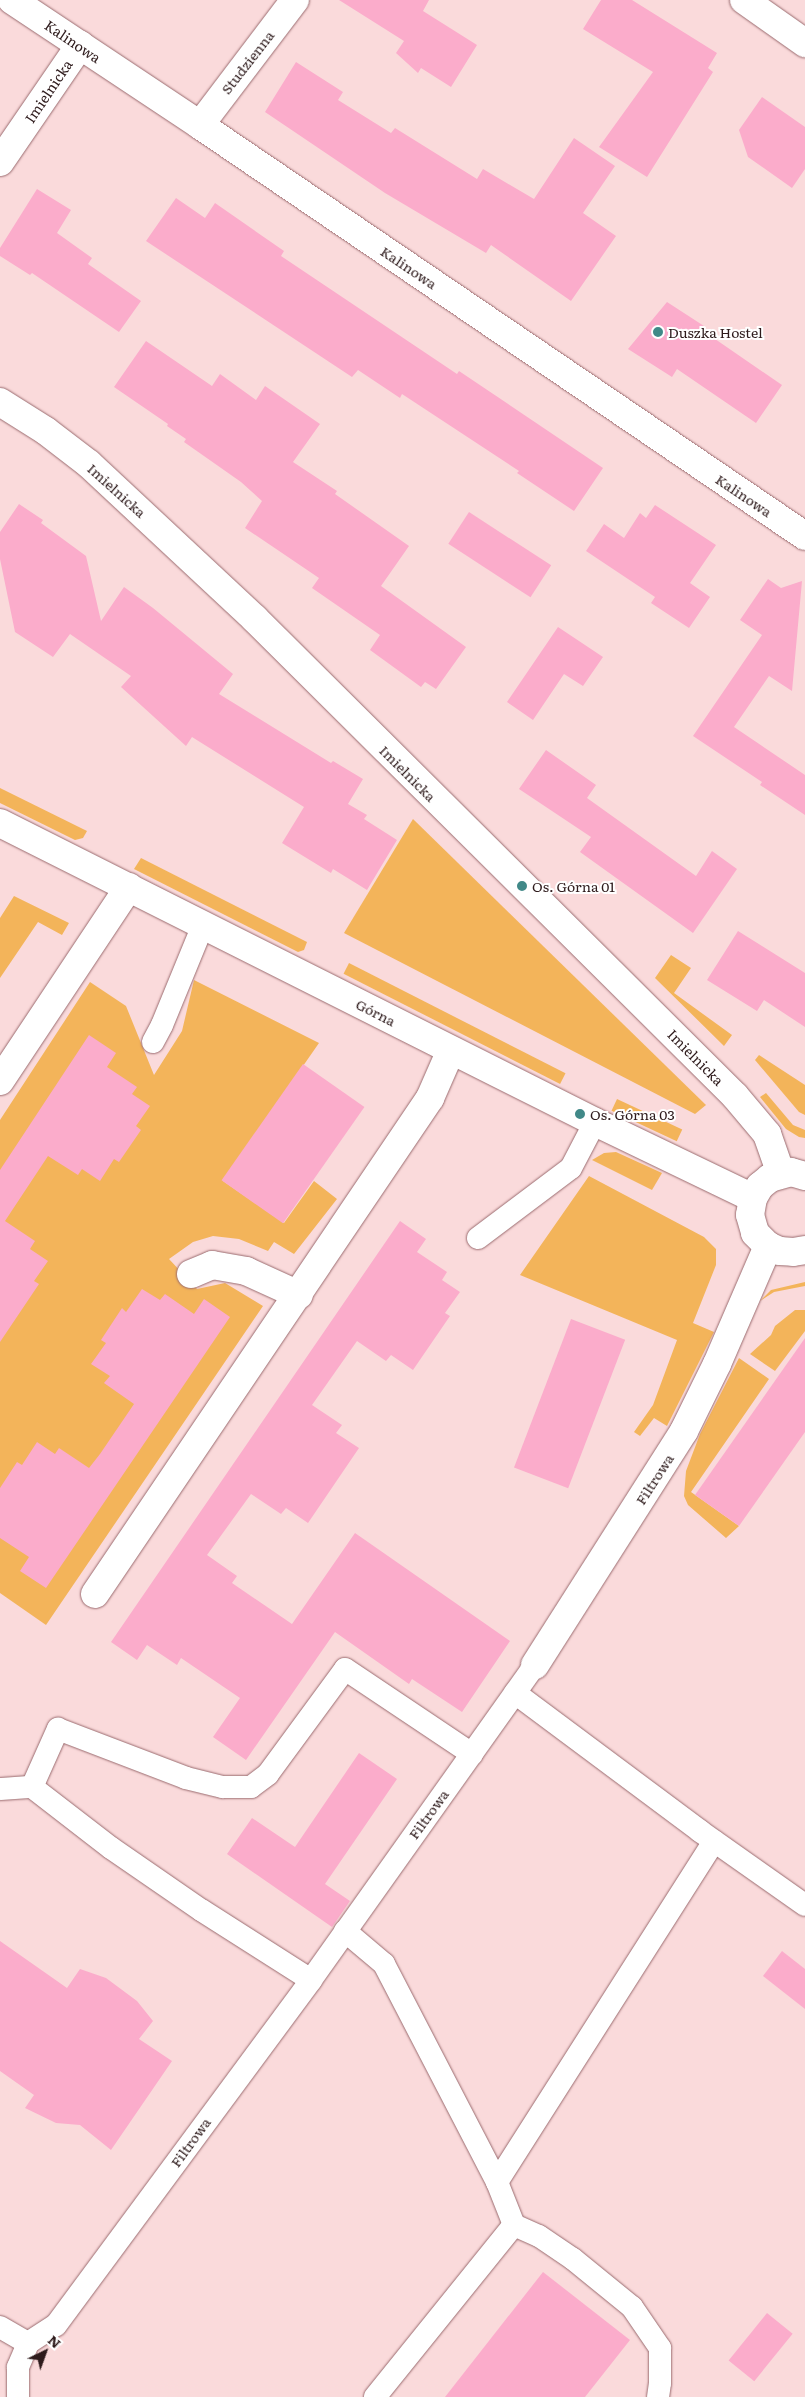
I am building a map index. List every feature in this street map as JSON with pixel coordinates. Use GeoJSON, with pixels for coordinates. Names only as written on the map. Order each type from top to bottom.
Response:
{"type":"FeatureCollection","features":[{"type":"Feature","properties":{"kind":"street","name":"Kalinowa"},"geometry":{"type":"LineString","coordinates":[[12,0],[200,124],[805,536]]}},
{"type":"Feature","properties":{"kind":"street","name":"Studzienna"},"geometry":{"type":"LineString","coordinates":[[200,124],[295,0]]}},
{"type":"Feature","properties":{"kind":"street"},"geometry":{"type":"LineString","coordinates":[[744,0],[805,43]]}},
{"type":"Feature","properties":{"kind":"street","name":"Imielnicka"},"geometry":{"type":"LineString","coordinates":[[0,162],[80,45]]}},
{"type":"Feature","properties":{"kind":"street","name":"Imielnicka"},"geometry":{"type":"LineString","coordinates":[[0,402],[53,437],[101,475],[254,618],[735,1096],[767,1134],[793,1175]]}},
{"type":"Feature","properties":{"kind":"street","name":"Górna"},"geometry":{"type":"LineString","coordinates":[[0,823],[595,1122],[753,1198]]}},
{"type":"Feature","properties":{"kind":"street"},"geometry":{"type":"LineString","coordinates":[[0,1081],[129,887]]}},
{"type":"Feature","properties":{"kind":"street"},"geometry":{"type":"LineString","coordinates":[[95,1594],[299,1295],[430,1098],[451,1050]]}},
{"type":"Feature","properties":{"kind":"street"},"geometry":{"type":"LineString","coordinates":[[793,1175],[764,1182],[753,1198],[750,1215],[752,1224],[761,1240],[768,1246],[780,1251],[793,1252],[805,1250]]}},
{"type":"Feature","properties":{"kind":"street","name":"Filtrowa"},"geometry":{"type":"LineString","coordinates":[[535,1665],[684,1431],[717,1364],[768,1246]]}},
{"type":"Feature","properties":{"kind":"street"},"geometry":{"type":"LineString","coordinates":[[191,1274],[212,1265],[246,1272],[299,1295]]}},
{"type":"Feature","properties":{"kind":"lane"},"geometry":{"type":"LineString","coordinates":[[153,1042],[162,1025],[202,925]]}},
{"type":"Feature","properties":{"kind":"lane"},"geometry":{"type":"LineString","coordinates":[[478,1238],[571,1168],[595,1122]]}},
{"type":"Feature","properties":{"kind":"lane","name":"Filtrowa"},"geometry":{"type":"LineString","coordinates":[[28,2343],[56,2324],[311,1980],[535,1665]]}},
{"type":"Feature","properties":{"kind":"lane"},"geometry":{"type":"LineString","coordinates":[[32,1787],[58,1729],[186,1778],[223,1787],[251,1787],[268,1774],[346,1669],[472,1754]]}},
{"type":"Feature","properties":{"kind":"lane"},"geometry":{"type":"LineString","coordinates":[[515,1693],[714,1841],[805,1905]]}},
{"type":"Feature","properties":{"kind":"lane"},"geometry":{"type":"LineString","coordinates":[[0,1789],[32,1787],[111,1848],[249,1941],[311,1980]]}},
{"type":"Feature","properties":{"kind":"lane"},"geometry":{"type":"LineString","coordinates":[[497,2182],[714,1841]]}},
{"type":"Feature","properties":{"kind":"lane"},"geometry":{"type":"LineString","coordinates":[[345,1931],[384,1964],[497,2182],[514,2225],[538,2236],[573,2259],[632,2306],[660,2348],[658,2397]]}},
{"type":"Feature","properties":{"kind":"lane"},"geometry":{"type":"LineString","coordinates":[[375,2397],[514,2225]]}},
{"type":"Feature","properties":{"kind":"lane"},"geometry":{"type":"LineString","coordinates":[[0,2327],[28,2343],[18,2367],[18,2397]]}},
{"type":"Feature","properties":{"kind":"shaded area"},"geometry":{"type":"Polygon","coordinates":[[[0,788],[87,831],[83,838],[75,840],[0,803],[0,788]]]}},
{"type":"Feature","properties":{"kind":"shaded area"},"geometry":{"type":"Polygon","coordinates":[[[413,819],[706,1105],[695,1114],[344,933],[413,819]]]}},
{"type":"Feature","properties":{"kind":"shaded area"},"geometry":{"type":"Polygon","coordinates":[[[141,858],[307,942],[304,950],[298,952],[134,869],[141,858]]]}},
{"type":"Feature","properties":{"kind":"shaded area"},"geometry":{"type":"Polygon","coordinates":[[[14,896],[69,923],[62,935],[38,922],[0,978],[0,918],[14,896]]]}},
{"type":"Feature","properties":{"kind":"shaded area"},"geometry":{"type":"Polygon","coordinates":[[[671,955],[691,968],[674,993],[732,1035],[724,1046],[655,978],[671,955]]]}},
{"type":"Feature","properties":{"kind":"shaded area"},"geometry":{"type":"Polygon","coordinates":[[[349,963],[566,1073],[560,1084],[344,974],[349,963]]]}},
{"type":"Feature","properties":{"kind":"shaded area"},"geometry":{"type":"Polygon","coordinates":[[[194,980],[319,1043],[223,1181],[284,1223],[314,1181],[337,1199],[294,1254],[274,1242],[268,1251],[239,1239],[213,1236],[193,1242],[169,1259],[197,1289],[225,1283],[263,1306],[46,1625],[0,1593],[0,1120],[90,982],[126,1006],[154,1075],[182,1031],[194,980]]]}},
{"type":"Feature","properties":{"kind":"shaded area"},"geometry":{"type":"Polygon","coordinates":[[[759,1055],[805,1085],[805,1115],[799,1112],[755,1060],[759,1055]]]}},
{"type":"Feature","properties":{"kind":"shaded area"},"geometry":{"type":"Polygon","coordinates":[[[766,1093],[793,1125],[805,1130],[805,1138],[799,1137],[786,1129],[760,1097],[766,1093]]]}},
{"type":"Feature","properties":{"kind":"shaded area"},"geometry":{"type":"Polygon","coordinates":[[[617,1099],[682,1129],[677,1141],[612,1111],[617,1099]]]}},
{"type":"Feature","properties":{"kind":"shaded area"},"geometry":{"type":"Polygon","coordinates":[[[616,1152],[662,1173],[652,1190],[592,1160],[604,1153],[616,1152]]]}},
{"type":"Feature","properties":{"kind":"shaded area"},"geometry":{"type":"Polygon","coordinates":[[[589,1176],[704,1237],[716,1249],[716,1265],[693,1323],[714,1332],[667,1426],[654,1418],[640,1436],[634,1432],[653,1405],[677,1340],[520,1275],[589,1176]]]}},
{"type":"Feature","properties":{"kind":"shaded area"},"geometry":{"type":"Polygon","coordinates":[[[805,1282],[805,1286],[774,1292],[760,1301],[771,1290],[805,1282]]]}},
{"type":"Feature","properties":{"kind":"shaded area"},"geometry":{"type":"Polygon","coordinates":[[[795,1310],[805,1310],[805,1331],[775,1371],[750,1354],[771,1335],[775,1326],[795,1310]]]}},
{"type":"Feature","properties":{"kind":"shaded area"},"geometry":{"type":"Polygon","coordinates":[[[739,1358],[769,1379],[691,1492],[739,1526],[726,1538],[688,1505],[684,1496],[686,1471],[700,1434],[739,1358]]]}},
{"type":"Feature","properties":{"kind":"building"},"geometry":{"type":"Polygon","coordinates":[[[339,0],[429,0],[423,11],[477,45],[451,87],[421,68],[418,73],[396,53],[404,41],[339,0]]]}},
{"type":"Feature","properties":{"kind":"building"},"geometry":{"type":"Polygon","coordinates":[[[601,0],[632,0],[717,53],[708,68],[713,72],[647,177],[599,147],[653,72],[583,29],[601,0]]]}},
{"type":"Feature","properties":{"kind":"building"},"geometry":{"type":"Polygon","coordinates":[[[296,62],[343,92],[338,100],[391,133],[395,128],[477,179],[483,169],[534,199],[574,138],[615,166],[583,213],[616,236],[571,301],[491,245],[486,253],[385,193],[265,112],[296,62]]]}},
{"type":"Feature","properties":{"kind":"building"},"geometry":{"type":"Polygon","coordinates":[[[762,97],[805,127],[805,169],[792,188],[748,157],[739,130],[762,97]]]}},
{"type":"Feature","properties":{"kind":"building"},"geometry":{"type":"Polygon","coordinates":[[[37,189],[71,210],[57,233],[92,258],[88,264],[141,301],[119,332],[32,273],[30,275],[0,256],[0,248],[37,189]]]}},
{"type":"Feature","properties":{"kind":"building"},"geometry":{"type":"Polygon","coordinates":[[[176,198],[205,218],[215,203],[284,251],[281,256],[457,374],[459,371],[603,468],[574,511],[517,473],[519,471],[402,394],[400,398],[358,370],[352,377],[146,241],[176,198]]]}},
{"type":"Feature","properties":{"kind":"building"},"geometry":{"type":"Polygon","coordinates":[[[667,302],[704,326],[702,330],[782,385],[756,423],[677,369],[672,377],[628,349],[667,302]]]}},
{"type":"Feature","properties":{"kind":"building"},"geometry":{"type":"Polygon","coordinates":[[[146,341],[212,386],[220,374],[256,400],[265,386],[320,424],[293,462],[337,491],[335,494],[409,546],[381,586],[466,647],[436,689],[425,682],[421,687],[370,650],[380,635],[312,588],[319,578],[245,528],[262,501],[241,482],[184,442],[186,439],[167,426],[168,424],[114,387],[146,341]]]}},
{"type":"Feature","properties":{"kind":"building"},"geometry":{"type":"Polygon","coordinates":[[[19,504],[43,520],[41,523],[86,556],[101,621],[124,587],[153,608],[233,674],[219,694],[331,763],[333,761],[363,779],[348,804],[367,815],[364,819],[397,840],[367,890],[333,869],[331,873],[282,843],[304,807],[192,737],[186,746],[121,687],[131,676],[70,634],[53,657],[15,632],[0,559],[0,532],[19,504]]]}},
{"type":"Feature","properties":{"kind":"building"},"geometry":{"type":"Polygon","coordinates":[[[655,505],[716,545],[690,583],[710,597],[689,628],[651,603],[655,597],[586,551],[604,524],[624,538],[640,513],[646,518],[655,505]]]}},
{"type":"Feature","properties":{"kind":"building"},"geometry":{"type":"Polygon","coordinates":[[[469,512],[551,565],[530,597],[448,544],[469,512]]]}},
{"type":"Feature","properties":{"kind":"building"},"geometry":{"type":"Polygon","coordinates":[[[768,579],[781,588],[802,581],[792,691],[769,676],[734,727],[805,775],[805,815],[760,785],[762,782],[693,736],[762,635],[740,620],[768,579]]]}},
{"type":"Feature","properties":{"kind":"building"},"geometry":{"type":"Polygon","coordinates":[[[558,627],[603,657],[583,686],[564,674],[533,720],[507,702],[558,627]]]}},
{"type":"Feature","properties":{"kind":"building"},"geometry":{"type":"Polygon","coordinates":[[[546,750],[596,785],[587,798],[696,876],[712,851],[737,869],[693,933],[580,852],[591,837],[519,789],[546,750]]]}},
{"type":"Feature","properties":{"kind":"building"},"geometry":{"type":"Polygon","coordinates":[[[738,931],[805,973],[805,1027],[764,1000],[757,1011],[707,980],[738,931]]]}},
{"type":"Feature","properties":{"kind":"building"},"geometry":{"type":"Polygon","coordinates":[[[89,1035],[116,1053],[107,1067],[137,1087],[132,1094],[150,1106],[136,1126],[141,1130],[119,1162],[114,1159],[100,1181],[82,1169],[78,1175],[48,1156],[5,1221],[35,1241],[30,1249],[48,1261],[34,1281],[39,1284],[0,1342],[0,1170],[89,1035]]]}},
{"type":"Feature","properties":{"kind":"building"},"geometry":{"type":"Polygon","coordinates":[[[303,1064],[364,1107],[283,1223],[222,1180],[303,1064]]]}},
{"type":"Feature","properties":{"kind":"building"},"geometry":{"type":"Polygon","coordinates":[[[400,1221],[426,1239],[417,1252],[447,1272],[442,1280],[460,1292],[445,1313],[450,1316],[413,1370],[391,1355],[386,1361],[357,1341],[312,1405],[342,1425],[336,1433],[359,1448],[308,1523],[286,1508],[281,1514],[251,1494],[207,1555],[237,1576],[232,1583],[292,1624],[355,1533],[510,1641],[462,1712],[412,1679],[409,1684],[335,1632],[246,1760],[213,1737],[240,1698],[181,1658],[177,1665],[147,1645],[137,1660],[111,1642],[400,1221]]]}},
{"type":"Feature","properties":{"kind":"building"},"geometry":{"type":"Polygon","coordinates":[[[142,1289],[160,1300],[165,1294],[194,1314],[204,1299],[230,1317],[46,1588],[20,1571],[29,1557],[0,1538],[0,1488],[17,1462],[22,1465],[37,1442],[55,1454],[59,1448],[89,1468],[100,1454],[134,1404],[104,1383],[110,1376],[91,1364],[106,1343],[101,1340],[122,1308],[126,1312],[142,1289]]]}},
{"type":"Feature","properties":{"kind":"building"},"geometry":{"type":"Polygon","coordinates":[[[571,1319],[625,1340],[568,1488],[514,1467],[571,1319]]]}},
{"type":"Feature","properties":{"kind":"building"},"geometry":{"type":"Polygon","coordinates":[[[805,1338],[805,1432],[739,1526],[695,1495],[805,1338]]]}},
{"type":"Feature","properties":{"kind":"building"},"geometry":{"type":"Polygon","coordinates":[[[359,1753],[397,1779],[325,1884],[350,1901],[332,1927],[227,1854],[252,1818],[295,1847],[359,1753]]]}},
{"type":"Feature","properties":{"kind":"building"},"geometry":{"type":"Polygon","coordinates":[[[0,1941],[67,1988],[80,1969],[106,1978],[137,2001],[153,2021],[139,2039],[172,2061],[111,2150],[80,2125],[56,2123],[25,2108],[34,2095],[0,2071],[0,1941]]]}},
{"type":"Feature","properties":{"kind":"building"},"geometry":{"type":"Polygon","coordinates":[[[782,1951],[805,1969],[805,2009],[763,1976],[782,1951]]]}},
{"type":"Feature","properties":{"kind":"building"},"geometry":{"type":"Polygon","coordinates":[[[543,2272],[630,2340],[585,2397],[445,2397],[543,2272]]]}},
{"type":"Feature","properties":{"kind":"building"},"geometry":{"type":"Polygon","coordinates":[[[767,2313],[793,2334],[754,2381],[729,2360],[767,2313]]]}},
{"type":"Feature","properties":{"kind":"place","name":"Duszka Hostel"},"geometry":{"type":"Point","coordinates":[658,332]}},
{"type":"Feature","properties":{"kind":"place","name":"Os. Górna 01"},"geometry":{"type":"Point","coordinates":[522,886]}},
{"type":"Feature","properties":{"kind":"place","name":"Os. Górna 03"},"geometry":{"type":"Point","coordinates":[580,1114]}}]}
